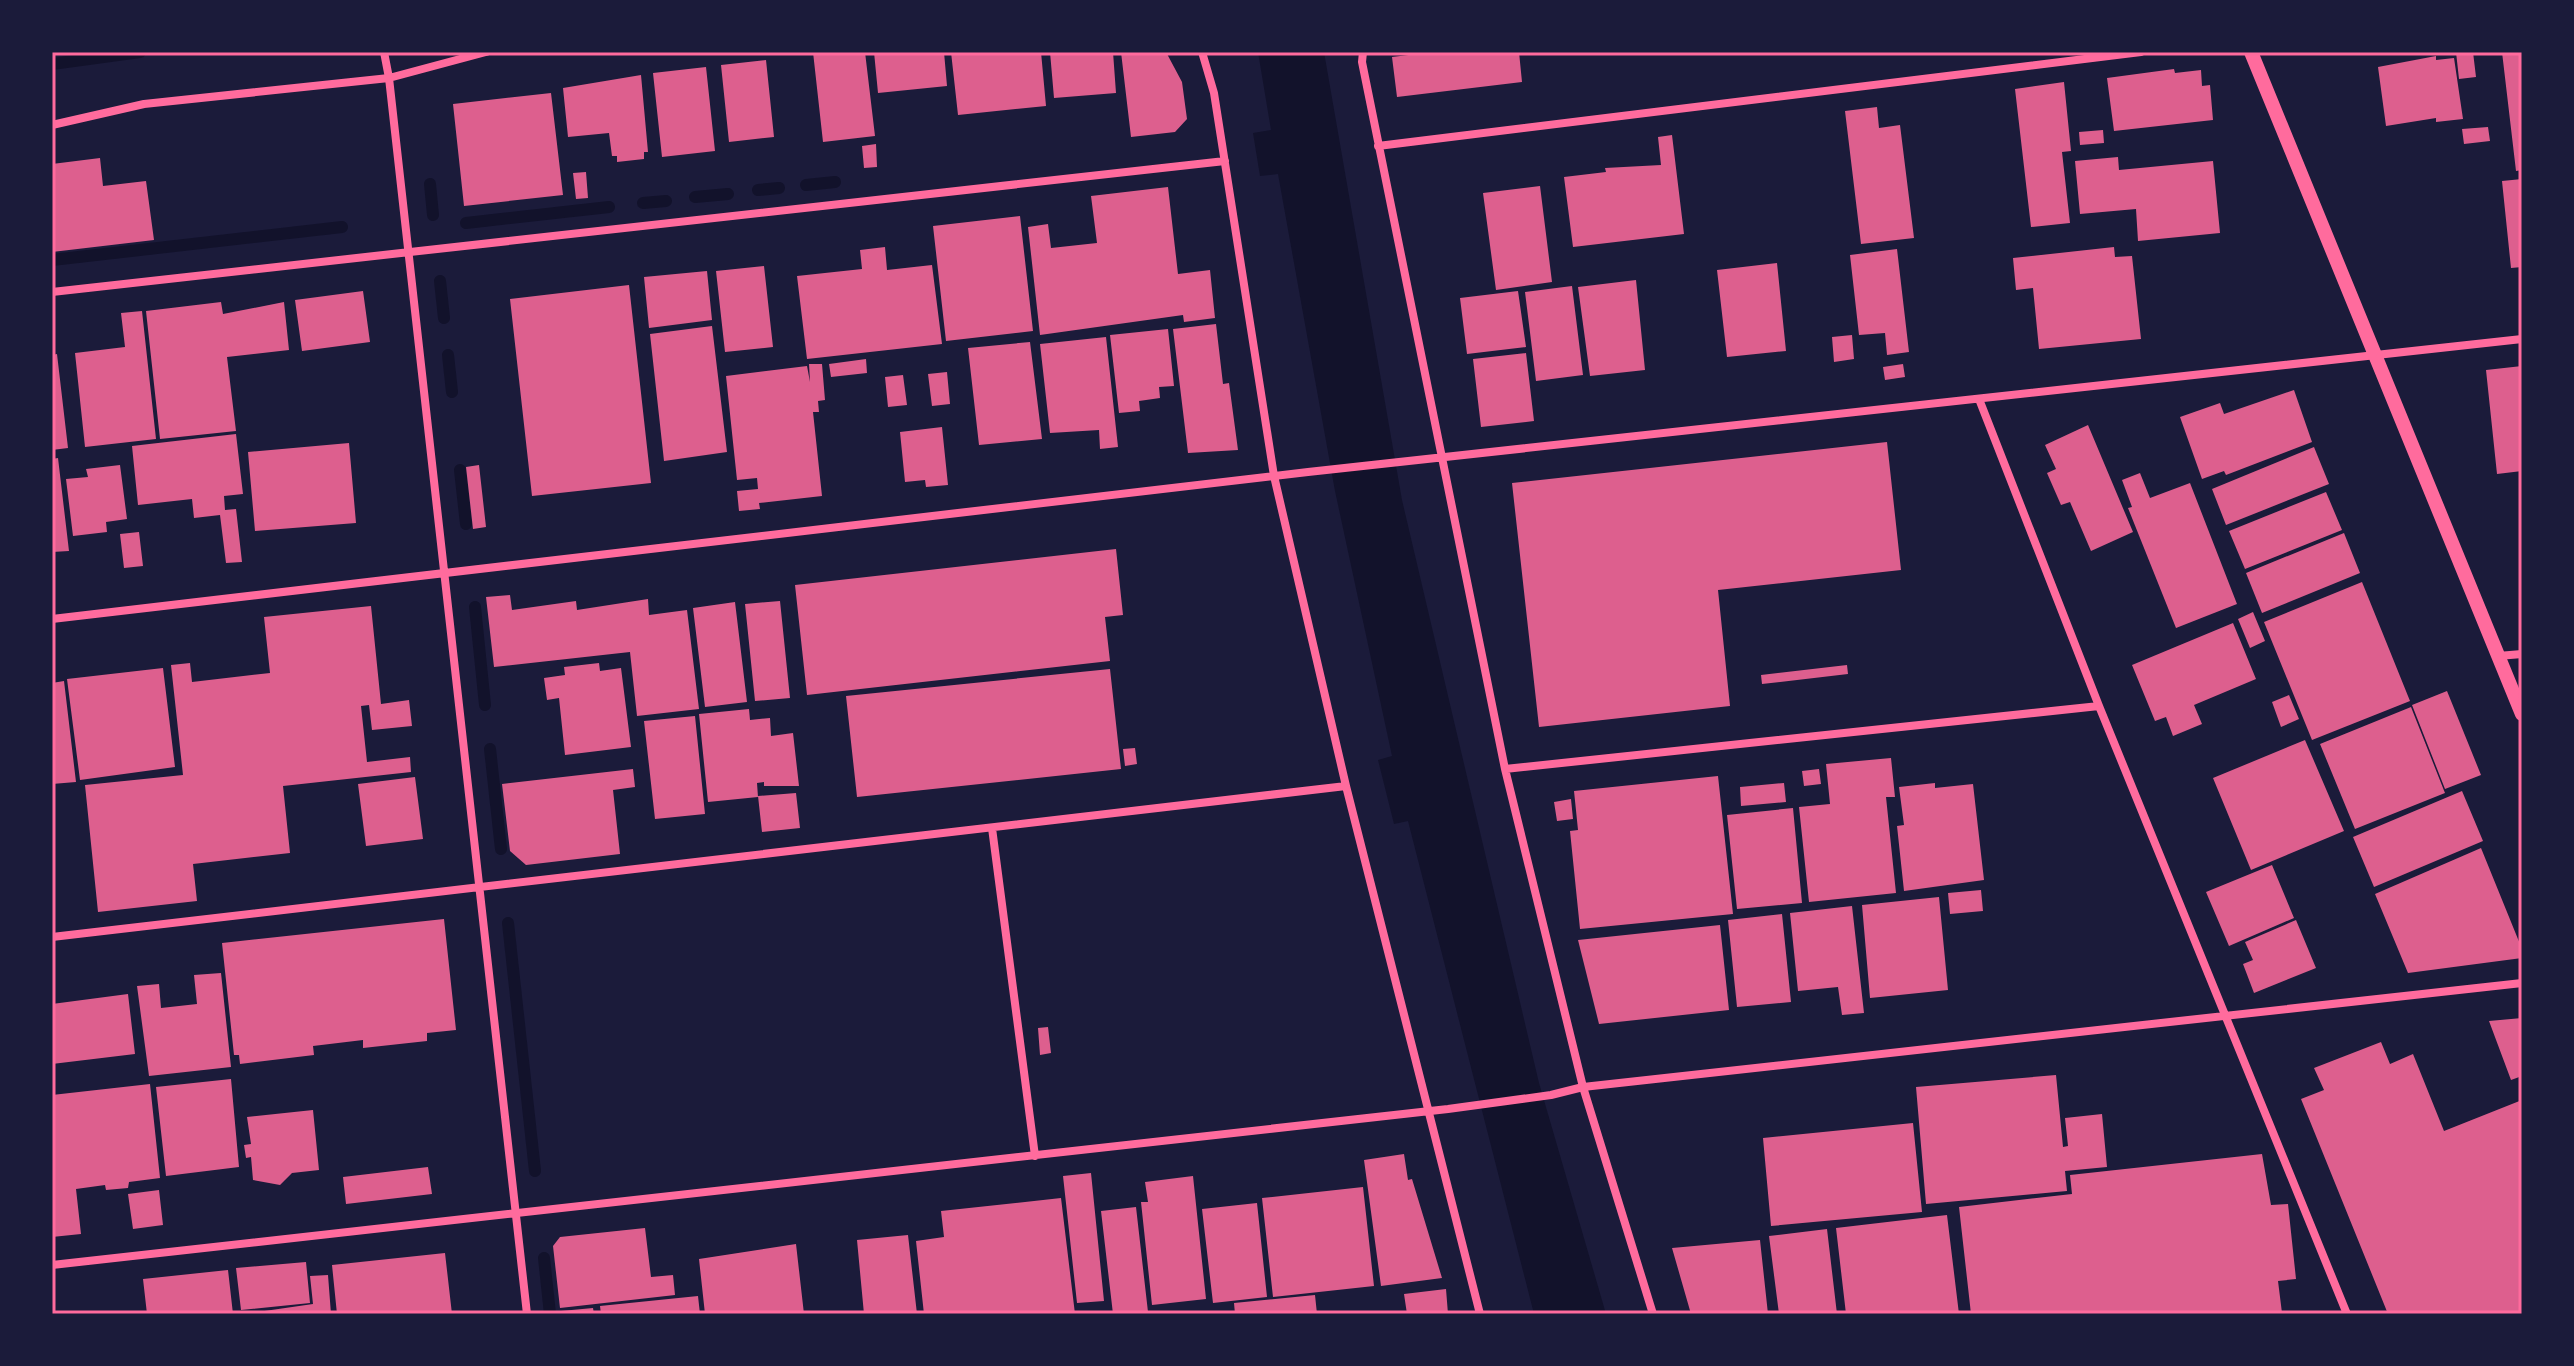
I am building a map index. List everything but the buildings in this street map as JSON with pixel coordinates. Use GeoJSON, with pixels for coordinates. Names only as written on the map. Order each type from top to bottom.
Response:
{"type":"FeatureCollection","features":[{"type":"Feature","properties":{"kind":"street"},"geometry":{"type":"LineString","coordinates":[[384,52],[527,1314]]}},
{"type":"Feature","properties":{"kind":"street"},"geometry":{"type":"LineString","coordinates":[[52,125],[144,104],[389,78],[486,52]]}},
{"type":"Feature","properties":{"kind":"street"},"geometry":{"type":"LineString","coordinates":[[1202,52],[1214,93],[1274,476],[1346,786],[1480,1314]]}},
{"type":"Feature","properties":{"kind":"street"},"geometry":{"type":"LineString","coordinates":[[1363,52],[1362,62],[1378,146],[1505,769],[1583,1087],[1653,1314]]}},
{"type":"Feature","properties":{"kind":"street"},"geometry":{"type":"LineString","coordinates":[[1378,146],[2141,52]]}},
{"type":"Feature","properties":{"kind":"street"},"geometry":{"type":"LineString","coordinates":[[2251,52],[2522,714]]}},
{"type":"Feature","properties":{"kind":"street"},"geometry":{"type":"LineString","coordinates":[[52,292],[1225,161]]}},
{"type":"Feature","properties":{"kind":"street"},"geometry":{"type":"LineString","coordinates":[[52,619],[1395,462],[2522,339]]}},
{"type":"Feature","properties":{"kind":"street"},"geometry":{"type":"LineString","coordinates":[[1979,399],[2099,706],[2347,1314]]}},
{"type":"Feature","properties":{"kind":"street"},"geometry":{"type":"LineString","coordinates":[[2498,656],[2522,654]]}},
{"type":"Feature","properties":{"kind":"street"},"geometry":{"type":"LineString","coordinates":[[1505,769],[2099,706]]}},
{"type":"Feature","properties":{"kind":"street"},"geometry":{"type":"LineString","coordinates":[[52,937],[1346,786]]}},
{"type":"Feature","properties":{"kind":"street"},"geometry":{"type":"LineString","coordinates":[[992,828],[1035,1156]]}},
{"type":"Feature","properties":{"kind":"street"},"geometry":{"type":"LineString","coordinates":[[52,1265],[1448,1109],[1551,1095],[1583,1087],[2522,983]]}},
{"type":"Feature","properties":{"kind":"shaded area"},"geometry":{"type":"Polygon","coordinates":[[[1258,52],[1324,52],[1402,500],[1539,1083],[1606,1314],[1534,1314],[1408,821],[1394,824],[1378,760],[1392,756],[1335,491],[1278,174],[1260,176],[1253,133],[1271,130],[1258,52]]]}},
{"type":"Feature","properties":{"kind":"waterway"},"geometry":{"type":"LineString","coordinates":[[52,64],[140,52]]}},
{"type":"Feature","properties":{"kind":"waterway"},"geometry":{"type":"LineString","coordinates":[[806,185],[835,182]]}},
{"type":"Feature","properties":{"kind":"waterway"},"geometry":{"type":"LineString","coordinates":[[430,184],[433,215]]}},
{"type":"Feature","properties":{"kind":"waterway"},"geometry":{"type":"LineString","coordinates":[[758,190],[779,188]]}},
{"type":"Feature","properties":{"kind":"waterway"},"geometry":{"type":"LineString","coordinates":[[695,197],[728,194]]}},
{"type":"Feature","properties":{"kind":"waterway"},"geometry":{"type":"LineString","coordinates":[[643,203],[666,201]]}},
{"type":"Feature","properties":{"kind":"waterway"},"geometry":{"type":"LineString","coordinates":[[466,223],[609,207]]}},
{"type":"Feature","properties":{"kind":"waterway"},"geometry":{"type":"LineString","coordinates":[[52,260],[342,227]]}},
{"type":"Feature","properties":{"kind":"waterway"},"geometry":{"type":"LineString","coordinates":[[440,281],[444,318]]}},
{"type":"Feature","properties":{"kind":"waterway"},"geometry":{"type":"LineString","coordinates":[[448,355],[452,392]]}},
{"type":"Feature","properties":{"kind":"waterway"},"geometry":{"type":"LineString","coordinates":[[460,470],[466,524]]}},
{"type":"Feature","properties":{"kind":"waterway"},"geometry":{"type":"LineString","coordinates":[[475,607],[485,705]]}},
{"type":"Feature","properties":{"kind":"waterway"},"geometry":{"type":"LineString","coordinates":[[490,749],[501,849]]}},
{"type":"Feature","properties":{"kind":"waterway"},"geometry":{"type":"LineString","coordinates":[[508,923],[535,1171]]}},
{"type":"Feature","properties":{"kind":"waterway"},"geometry":{"type":"LineString","coordinates":[[544,1258],[550,1314]]}}]}
